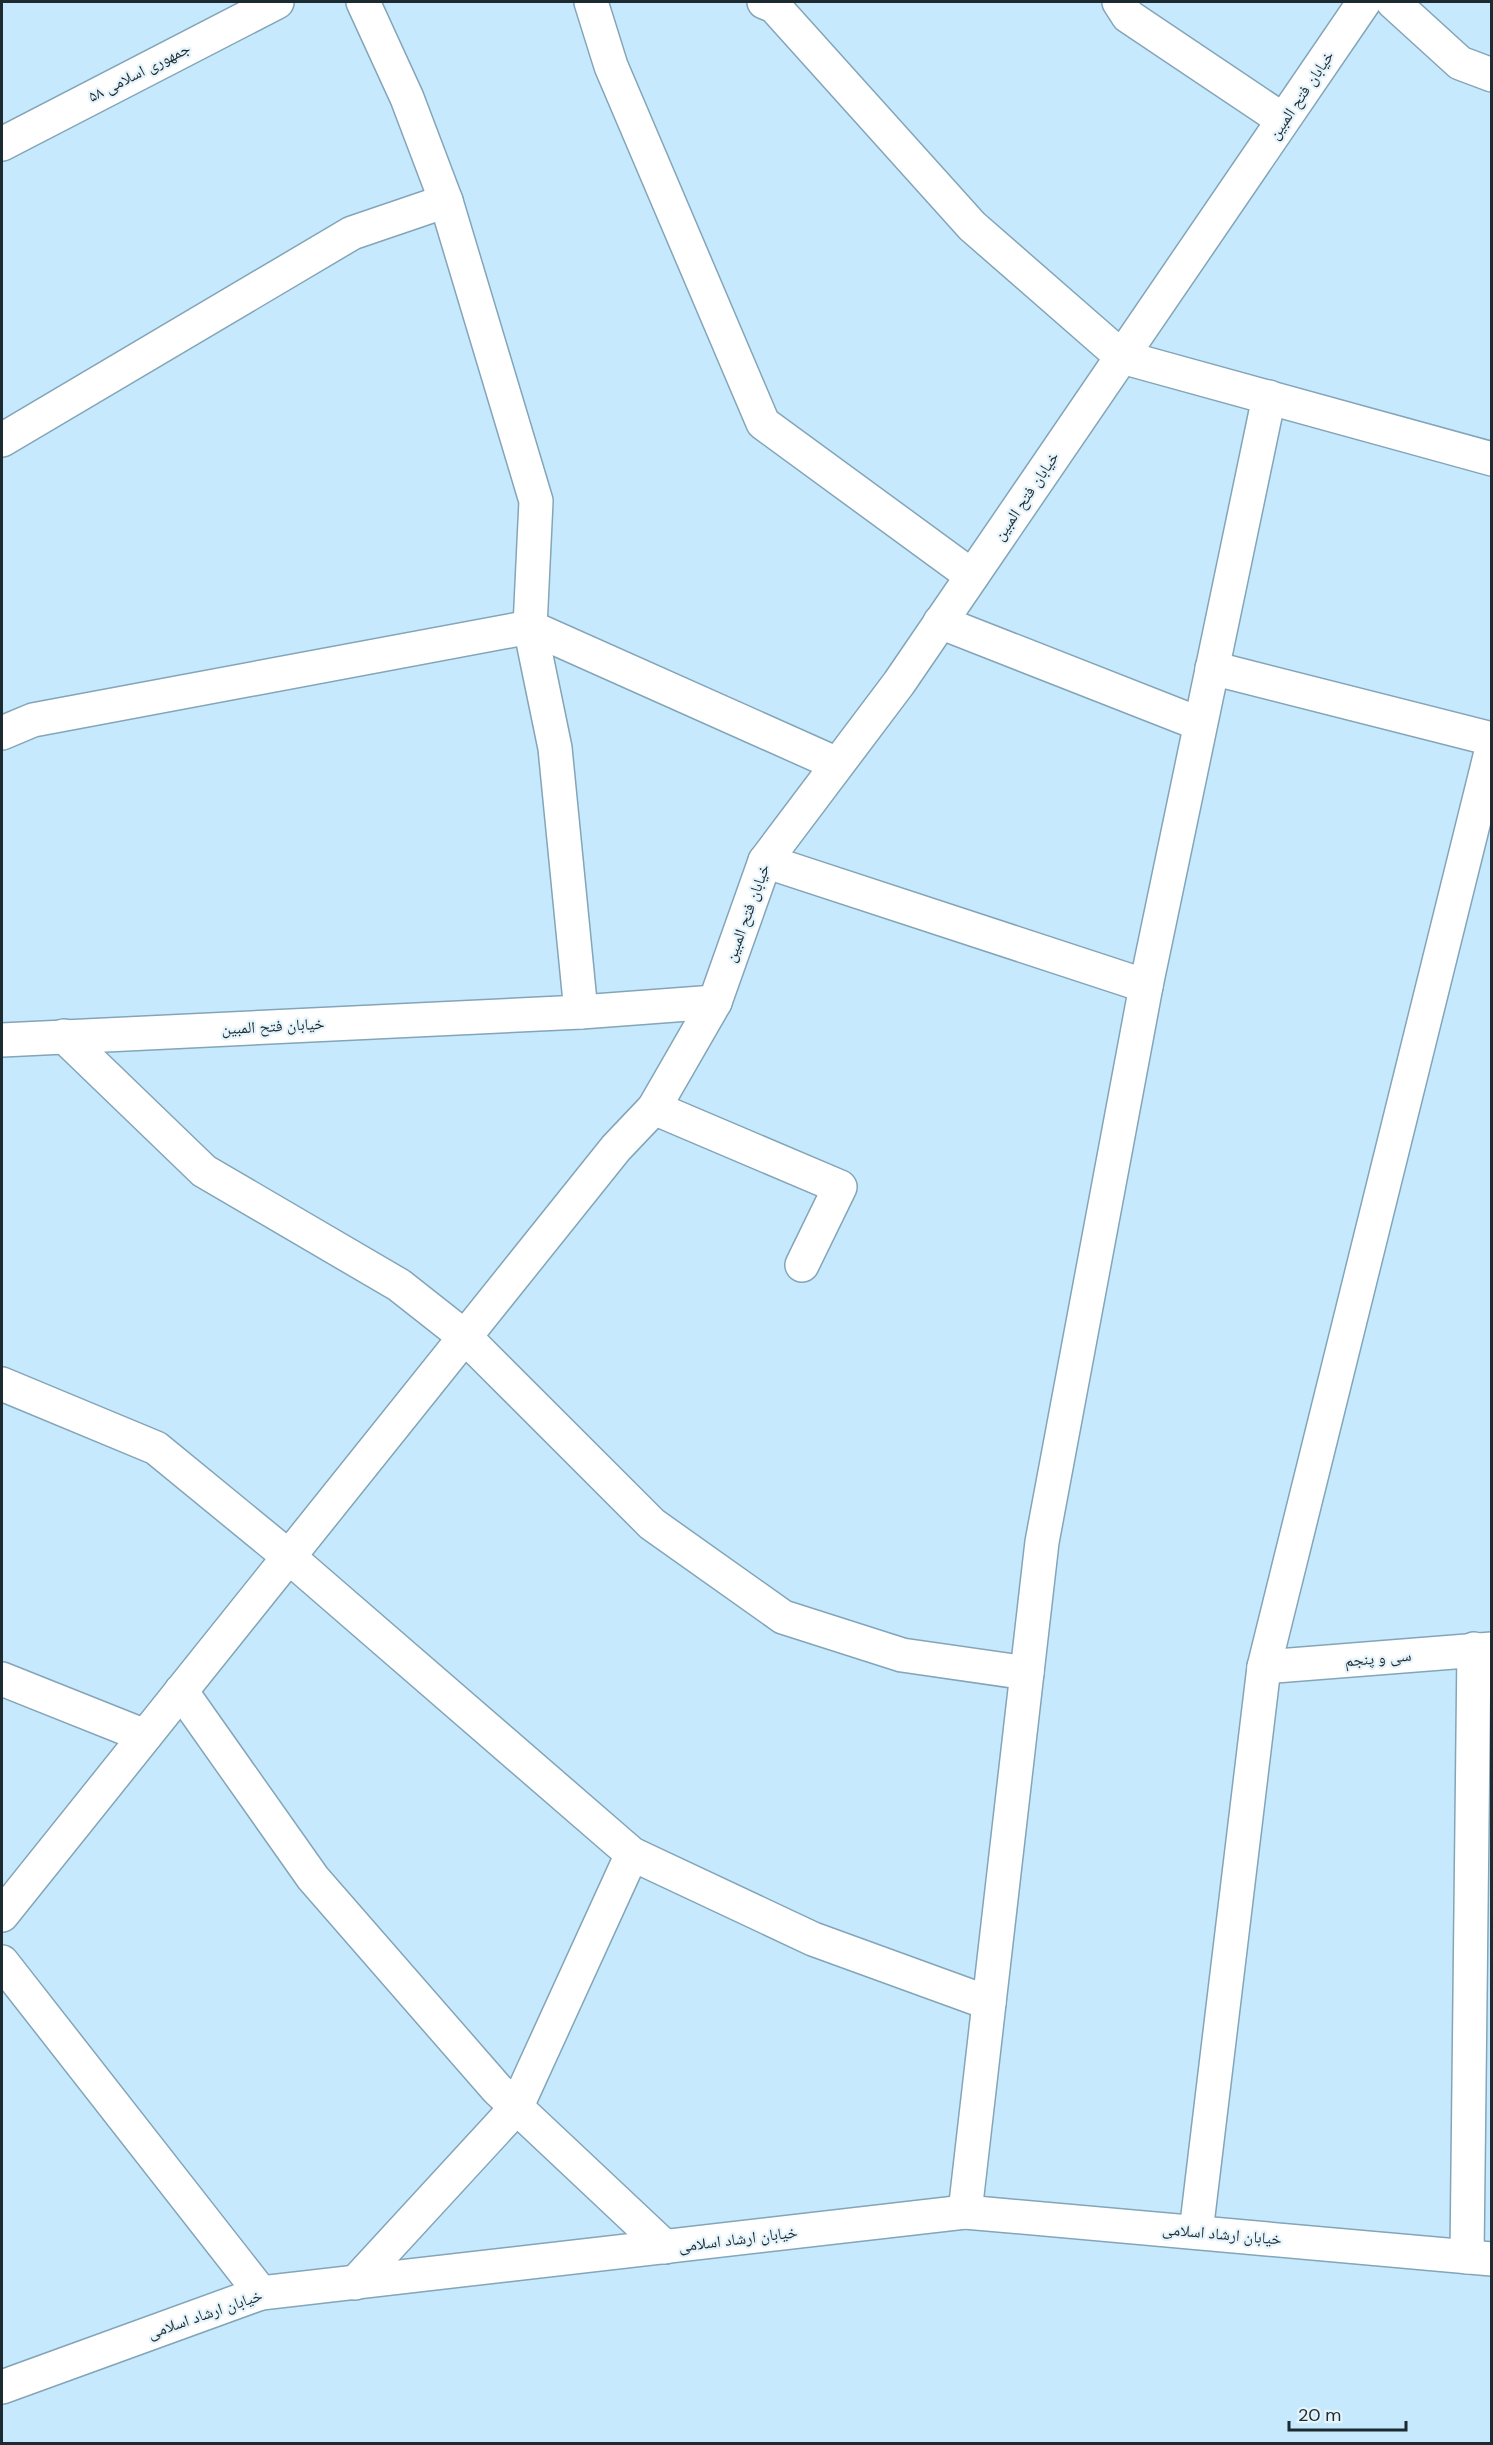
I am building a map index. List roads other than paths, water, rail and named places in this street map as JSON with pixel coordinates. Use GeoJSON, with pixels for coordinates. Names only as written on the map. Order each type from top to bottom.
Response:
{"type":"FeatureCollection","features":[{"type":"Feature","properties":{"kind":"street","name":"جمهوری اسلامی ۵۸"},"geometry":{"type":"LineString","coordinates":[[2,144],[277,2]]}},
{"type":"Feature","properties":{"kind":"street"},"geometry":{"type":"LineString","coordinates":[[363,2],[407,98],[446,201],[536,501],[530,627],[555,748],[581,1012]]}},
{"type":"Feature","properties":{"kind":"street"},"geometry":{"type":"LineString","coordinates":[[591,2],[611,66],[763,423],[972,576]]}},
{"type":"Feature","properties":{"kind":"street"},"geometry":{"type":"LineString","coordinates":[[764,2],[774,6],[972,226],[1122,357],[1491,459]]}},
{"type":"Feature","properties":{"kind":"street"},"geometry":{"type":"LineString","coordinates":[[1119,2],[1128,16],[1283,120]]}},
{"type":"Feature","properties":{"kind":"street","name":"خیابان فتح المبین"},"geometry":{"type":"LineString","coordinates":[[2,1915],[616,1148],[654,1108],[715,1002],[765,861],[940,622],[1364,2]]}},
{"type":"Feature","properties":{"kind":"street"},"geometry":{"type":"LineString","coordinates":[[1393,2],[1460,63],[1491,75]]}},
{"type":"Feature","properties":{"kind":"street"},"geometry":{"type":"LineString","coordinates":[[2,440],[352,232],[446,201]]}},
{"type":"Feature","properties":{"kind":"street"},"geometry":{"type":"LineString","coordinates":[[965,2212],[1042,1542],[1146,986],[1269,397]]}},
{"type":"Feature","properties":{"kind":"street"},"geometry":{"type":"LineString","coordinates":[[940,622],[1200,724]]}},
{"type":"Feature","properties":{"kind":"street"},"geometry":{"type":"LineString","coordinates":[[2,733],[33,720],[530,627],[837,764]]}},
{"type":"Feature","properties":{"kind":"street"},"geometry":{"type":"LineString","coordinates":[[1212,668],[1491,739]]}},
{"type":"Feature","properties":{"kind":"street"},"geometry":{"type":"LineString","coordinates":[[1196,2232],[1264,1667],[1491,748]]}},
{"type":"Feature","properties":{"kind":"street"},"geometry":{"type":"LineString","coordinates":[[765,861],[1146,986]]}},
{"type":"Feature","properties":{"kind":"street","name":"خیابان فتح المبین"},"geometry":{"type":"LineString","coordinates":[[2,1040],[581,1012],[715,1002]]}},
{"type":"Feature","properties":{"kind":"street"},"geometry":{"type":"LineString","coordinates":[[63,1036],[204,1171],[399,1285],[465,1337],[652,1524],[783,1617],[902,1655],[1028,1673]]}},
{"type":"Feature","properties":{"kind":"street"},"geometry":{"type":"LineString","coordinates":[[654,1108],[840,1187],[802,1264]]}},
{"type":"Feature","properties":{"kind":"street"},"geometry":{"type":"LineString","coordinates":[[2,1384],[156,1448],[289,1557],[632,1854],[813,1939],[989,2002]]}},
{"type":"Feature","properties":{"kind":"street"},"geometry":{"type":"LineString","coordinates":[[1479,2258],[1483,1649]]}},
{"type":"Feature","properties":{"kind":"street","name":"سی و پنجم"},"geometry":{"type":"LineString","coordinates":[[1264,1667],[1483,1649]]}},
{"type":"Feature","properties":{"kind":"street"},"geometry":{"type":"LineString","coordinates":[[2,1678],[145,1736]]}},
{"type":"Feature","properties":{"kind":"street"},"geometry":{"type":"LineString","coordinates":[[181,1691],[314,1878],[497,2089],[665,2247]]}},
{"type":"Feature","properties":{"kind":"street"},"geometry":{"type":"LineString","coordinates":[[355,2283],[516,2108],[632,1854]]}},
{"type":"Feature","properties":{"kind":"street"},"geometry":{"type":"LineString","coordinates":[[2,1962],[261,2293]]}},
{"type":"Feature","properties":{"kind":"street","name":"خیابان ارشاد اسلامی"},"geometry":{"type":"LineString","coordinates":[[2,2388],[261,2293],[965,2212],[1479,2258]]}}]}
